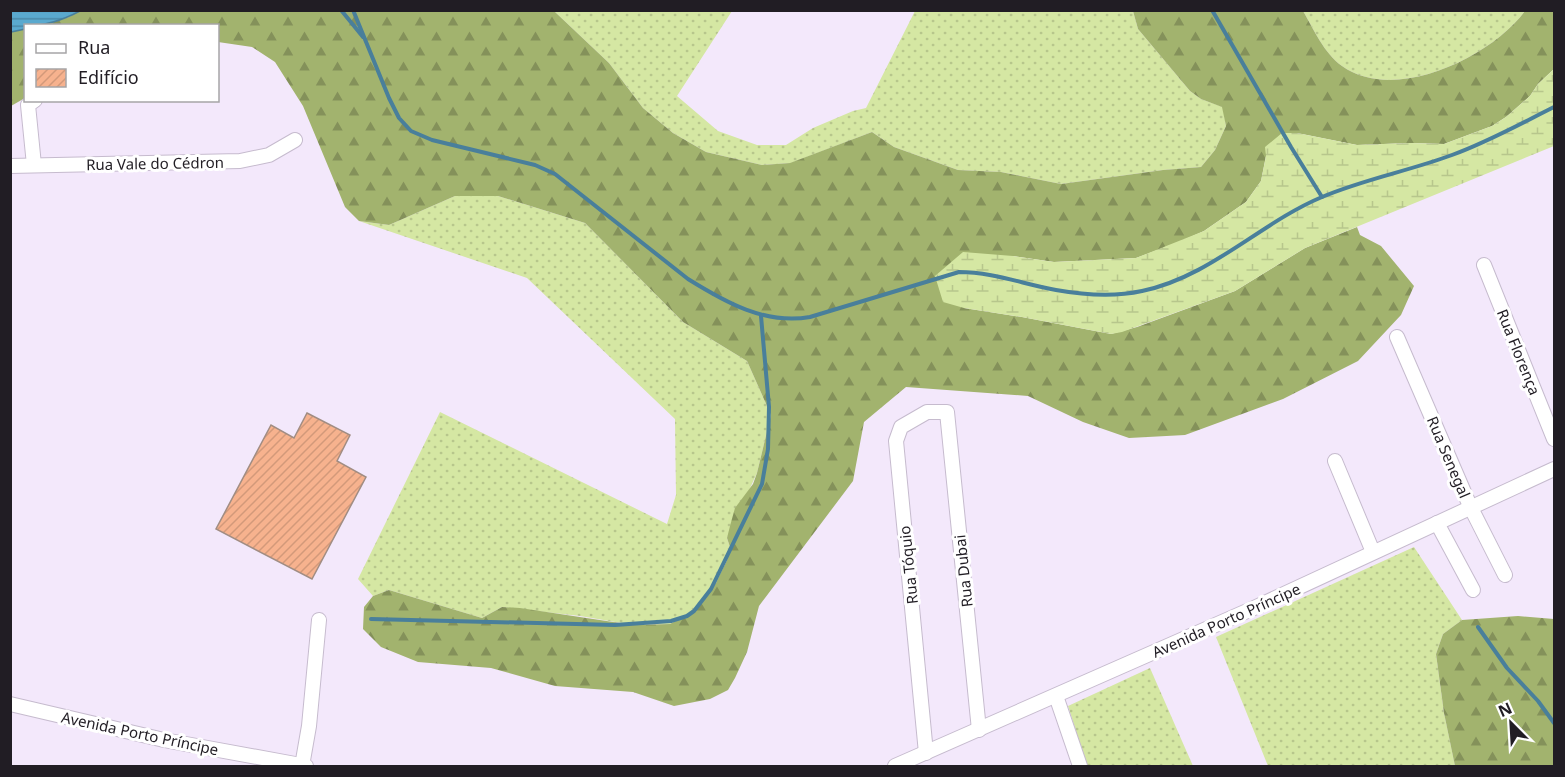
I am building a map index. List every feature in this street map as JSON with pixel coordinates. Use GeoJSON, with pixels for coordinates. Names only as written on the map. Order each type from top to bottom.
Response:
{"type":"FeatureCollection","features":[{"type":"Feature","properties":{"kind":"street"},"geometry":{"type":"LineString","coordinates":[[32,102],[28,105],[34,165]]}},
{"type":"Feature","properties":{"kind":"street","name":"Rua Vale do Cédron"},"geometry":{"type":"LineString","coordinates":[[10,165],[240,161],[269,155],[295,140]]}},
{"type":"Feature","properties":{"kind":"street","name":"Rua Florença"},"geometry":{"type":"LineString","coordinates":[[1484,265],[1554,439]]}},
{"type":"Feature","properties":{"kind":"street","name":"Rua Senegal"},"geometry":{"type":"LineString","coordinates":[[1397,337],[1470,506],[1505,575]]}},
{"type":"Feature","properties":{"kind":"street","name":"Rua Tóquio"},"geometry":{"type":"LineString","coordinates":[[926,753],[896,441],[901,427],[927,412],[947,412]]}},
{"type":"Feature","properties":{"kind":"street","name":"Rua Dubai"},"geometry":{"type":"LineString","coordinates":[[947,412],[979,730]]}},
{"type":"Feature","properties":{"kind":"street"},"geometry":{"type":"LineString","coordinates":[[1335,461],[1373,552]]}},
{"type":"Feature","properties":{"kind":"street","name":"Avenida Porto Príncipe"},"geometry":{"type":"LineString","coordinates":[[895,766],[1254,608],[1554,469]]}},
{"type":"Feature","properties":{"kind":"street"},"geometry":{"type":"LineString","coordinates":[[1437,523],[1473,590]]}},
{"type":"Feature","properties":{"kind":"street"},"geometry":{"type":"LineString","coordinates":[[304,766],[319,620]]}},
{"type":"Feature","properties":{"kind":"street"},"geometry":{"type":"LineString","coordinates":[[1056,696],[1080,766]]}},
{"type":"Feature","properties":{"kind":"street","name":"Avenida Porto Príncipe"},"geometry":{"type":"LineString","coordinates":[[10,704],[164,740],[304,766]]}},
{"type":"Feature","properties":{"kind":"green space"},"geometry":{"type":"Polygon","coordinates":[[[80,10],[554,11],[609,63],[643,108],[673,133],[706,152],[762,165],[790,163],[872,132],[894,147],[958,170],[1001,172],[1061,184],[1201,167],[1215,150],[1226,126],[1222,107],[1201,99],[1190,91],[1138,29],[1133,11],[1303,11],[1325,48],[1342,66],[1364,76],[1388,80],[1414,77],[1441,70],[1466,59],[1510,28],[1525,11],[1554,11],[1554,69],[1538,84],[1530,96],[1506,117],[1492,126],[1444,144],[1357,145],[1297,133],[1266,156],[1261,181],[1246,202],[1204,231],[1136,258],[1054,262],[1013,256],[964,308],[1111,334],[1137,327],[1235,291],[1305,248],[1357,227],[1360,235],[1381,246],[1414,286],[1401,315],[1358,361],[1283,399],[1185,435],[1129,438],[1083,422],[1028,396],[906,387],[864,422],[853,481],[759,606],[747,652],[728,690],[710,699],[674,706],[633,692],[555,686],[491,668],[418,662],[381,647],[363,629],[364,607],[373,596],[389,590],[482,618],[502,607],[633,625],[670,624],[690,613],[716,583],[727,560],[730,547],[727,538],[735,508],[753,484],[771,415],[747,361],[683,322],[585,223],[498,196],[455,196],[389,225],[359,221],[345,207],[303,106],[275,62],[252,47],[219,42],[219,24],[46,24],[69,17],[80,10]]]}},
{"type":"Feature","properties":{"kind":"green space"},"geometry":{"type":"Polygon","coordinates":[[[554,11],[732,11],[677,96],[718,131],[757,145],[786,145],[813,128],[866,108],[915,11],[1133,11],[1138,29],[1190,91],[1201,99],[1223,107],[1226,126],[1215,150],[1201,167],[1061,184],[1001,172],[958,170],[894,147],[872,132],[791,163],[762,165],[706,152],[673,133],[643,108],[609,63],[554,11]]]}},
{"type":"Feature","properties":{"kind":"green space"},"geometry":{"type":"Polygon","coordinates":[[[1303,11],[1525,11],[1510,28],[1466,59],[1441,70],[1414,77],[1388,80],[1364,76],[1342,66],[1325,48],[1303,11]]]}},
{"type":"Feature","properties":{"kind":"green space"},"geometry":{"type":"Polygon","coordinates":[[[24,29],[24,99],[11,106],[11,32],[24,29]]]}},
{"type":"Feature","properties":{"kind":"green space"},"geometry":{"type":"Polygon","coordinates":[[[1554,69],[1554,146],[1305,248],[1235,291],[1111,334],[964,308],[943,302],[935,276],[963,252],[1054,262],[1136,258],[1204,231],[1246,202],[1261,181],[1266,156],[1265,147],[1282,133],[1297,133],[1357,145],[1444,144],[1492,126],[1506,117],[1530,96],[1538,84],[1554,69]]]}},
{"type":"Feature","properties":{"kind":"green space"},"geometry":{"type":"Polygon","coordinates":[[[455,196],[498,196],[585,223],[683,322],[747,361],[771,415],[757,473],[727,538],[730,547],[722,573],[690,613],[670,624],[633,625],[502,607],[482,618],[389,590],[373,596],[358,579],[440,412],[667,524],[676,495],[675,419],[527,278],[359,221],[389,225],[455,196]]]}},
{"type":"Feature","properties":{"kind":"green space"},"geometry":{"type":"Polygon","coordinates":[[[1414,547],[1462,620],[1443,634],[1436,654],[1444,713],[1455,766],[1268,766],[1216,637],[1414,547]]]}},
{"type":"Feature","properties":{"kind":"green space"},"geometry":{"type":"Polygon","coordinates":[[[1518,616],[1554,619],[1554,766],[1455,766],[1444,713],[1436,654],[1443,634],[1462,620],[1518,616]]]}},
{"type":"Feature","properties":{"kind":"green space"},"geometry":{"type":"Polygon","coordinates":[[[1150,668],[1193,766],[1087,766],[1068,706],[1150,668]]]}},
{"type":"Feature","properties":{"kind":"water"},"geometry":{"type":"Polygon","coordinates":[[[11,10],[80,11],[54,22],[24,24],[24,29],[11,32],[11,10]]]}},
{"type":"Feature","properties":{"kind":"building"},"geometry":{"type":"Polygon","coordinates":[[[307,413],[350,435],[337,461],[366,477],[312,579],[216,529],[271,425],[294,438],[307,413]]]}},
{"type":"Feature","properties":{"kind":"waterway"},"geometry":{"type":"LineString","coordinates":[[341,10],[363,37]]}},
{"type":"Feature","properties":{"kind":"waterway"},"geometry":{"type":"LineString","coordinates":[[353,10],[389,98],[399,118],[411,131],[432,140],[535,165],[555,174],[688,279],[746,310],[777,318],[810,317],[959,272],[995,276],[1044,288],[1077,293],[1110,295],[1142,291],[1190,274],[1299,208],[1322,197],[1465,150],[1554,107]]}},
{"type":"Feature","properties":{"kind":"waterway"},"geometry":{"type":"LineString","coordinates":[[1212,10],[1322,197]]}},
{"type":"Feature","properties":{"kind":"waterway"},"geometry":{"type":"LineString","coordinates":[[371,619],[615,625],[671,621],[694,611],[711,589],[762,484],[768,449],[769,407],[761,316]]}},
{"type":"Feature","properties":{"kind":"waterway"},"geometry":{"type":"LineString","coordinates":[[1478,627],[1507,668],[1538,701],[1554,723]]}}]}
